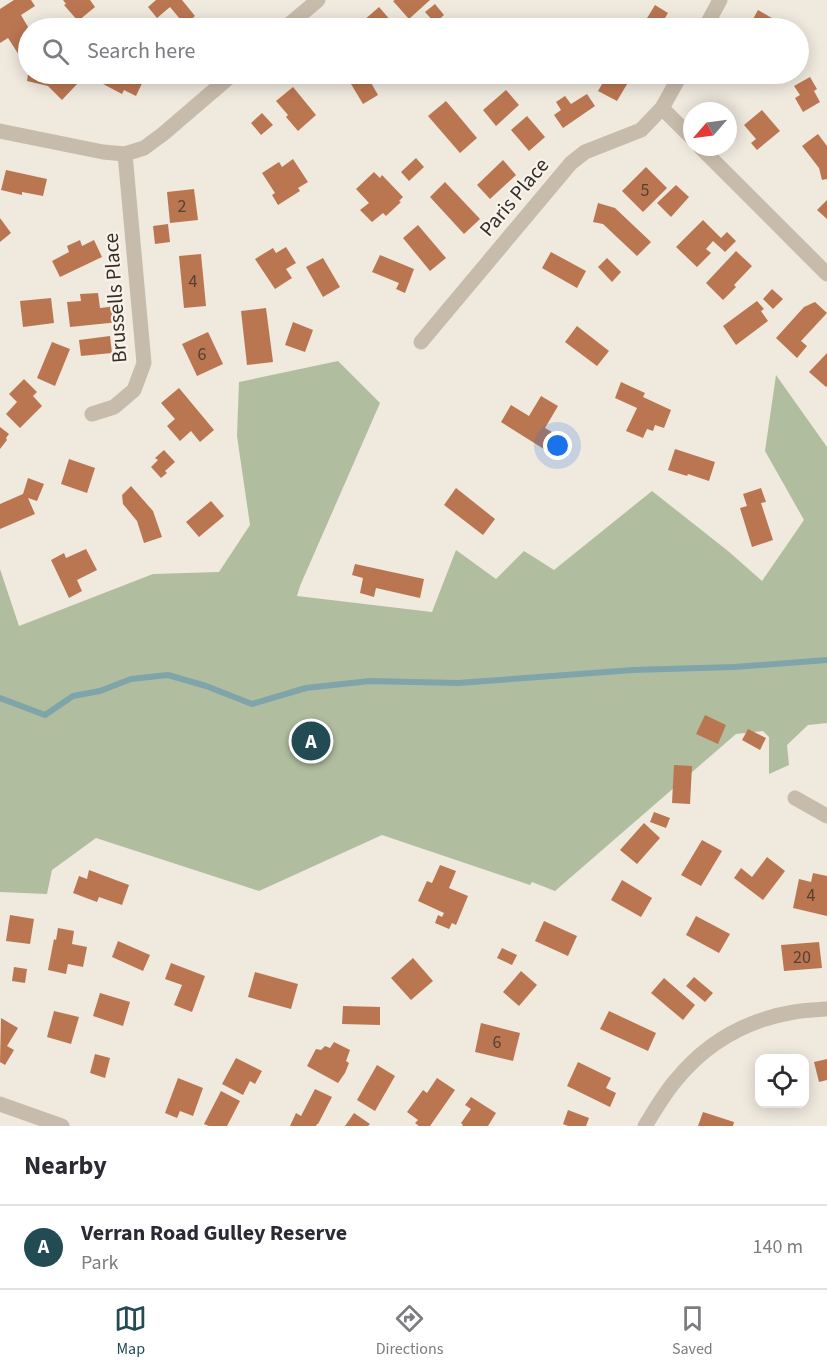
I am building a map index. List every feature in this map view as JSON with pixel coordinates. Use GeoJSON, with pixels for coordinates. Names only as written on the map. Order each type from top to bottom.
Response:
{"type":"FeatureCollection","features":[{"type":"Feature","properties":{"kind":"street"},"geometry":{"type":"LineString","coordinates":[[297,18],[318,0]]}},
{"type":"Feature","properties":{"kind":"street"},"geometry":{"type":"LineString","coordinates":[[710,18],[720,0]]}},
{"type":"Feature","properties":{"kind":"street"},"geometry":{"type":"LineString","coordinates":[[0,130],[102,152],[125,154],[144,148],[221,84]]}},
{"type":"Feature","properties":{"kind":"street","name":"Paris Place"},"geometry":{"type":"LineString","coordinates":[[421,342],[571,163],[585,152],[641,130],[662,108],[675,84]]}},
{"type":"Feature","properties":{"kind":"street"},"geometry":{"type":"LineString","coordinates":[[662,108],[683,129]]}},
{"type":"Feature","properties":{"kind":"street","name":"Brussells Place"},"geometry":{"type":"LineString","coordinates":[[92,414],[114,407],[134,390],[144,363],[125,154]]}},
{"type":"Feature","properties":{"kind":"street"},"geometry":{"type":"LineString","coordinates":[[709,156],[827,274]]}},
{"type":"Feature","properties":{"kind":"street"},"geometry":{"type":"LineString","coordinates":[[795,798],[827,816]]}},
{"type":"Feature","properties":{"kind":"street"},"geometry":{"type":"LineString","coordinates":[[645,1126],[675,1080],[718,1041],[764,1018],[796,1011],[827,1009]]}},
{"type":"Feature","properties":{"kind":"street"},"geometry":{"type":"LineString","coordinates":[[0,1104],[62,1126]]}},
{"type":"Feature","properties":{"kind":"green space"},"geometry":{"type":"Polygon","coordinates":[[[338,361],[380,403],[297,596],[432,612],[456,550],[496,579],[524,551],[554,570],[652,491],[762,581],[804,520],[765,451],[776,375],[827,447],[827,723],[808,725],[787,745],[789,765],[769,774],[769,737],[763,731],[736,734],[555,891],[532,882],[530,885],[382,835],[259,891],[96,838],[52,870],[47,894],[0,892],[0,569],[19,626],[153,574],[219,572],[250,525],[237,436],[239,382],[338,361]]]}},
{"type":"Feature","properties":{"kind":"building"},"geometry":{"type":"Polygon","coordinates":[[[14,0],[31,0],[35,6],[21,15],[23,18],[18,18],[18,53],[8,38],[0,43],[0,9],[14,0]]]}},
{"type":"Feature","properties":{"kind":"building"},"geometry":{"type":"Polygon","coordinates":[[[63,0],[90,0],[95,7],[82,18],[75,18],[64,5],[66,4],[63,0]]]}},
{"type":"Feature","properties":{"kind":"building"},"geometry":{"type":"Polygon","coordinates":[[[156,0],[182,0],[195,16],[179,18],[170,7],[157,18],[148,7],[156,0]]]}},
{"type":"Feature","properties":{"kind":"building"},"geometry":{"type":"Polygon","coordinates":[[[395,0],[430,0],[410,18],[393,1],[395,0]]]}},
{"type":"Feature","properties":{"kind":"building"},"geometry":{"type":"Polygon","coordinates":[[[435,4],[444,15],[441,18],[430,18],[425,12],[435,4]]]}},
{"type":"Feature","properties":{"kind":"building"},"geometry":{"type":"Polygon","coordinates":[[[655,5],[668,13],[665,18],[647,18],[655,5]]]}},
{"type":"Feature","properties":{"kind":"building"},"geometry":{"type":"Polygon","coordinates":[[[379,7],[389,18],[366,18],[379,7]]]}},
{"type":"Feature","properties":{"kind":"building"},"geometry":{"type":"Polygon","coordinates":[[[758,10],[772,18],[754,18],[758,10]]]}},
{"type":"Feature","properties":{"kind":"building"},"geometry":{"type":"Polygon","coordinates":[[[809,78],[817,89],[814,91],[820,102],[803,112],[795,98],[800,95],[794,86],[809,84],[809,78]]]}},
{"type":"Feature","properties":{"kind":"building"},"geometry":{"type":"Polygon","coordinates":[[[40,84],[77,84],[62,100],[48,86],[40,84]]]}},
{"type":"Feature","properties":{"kind":"building"},"geometry":{"type":"Polygon","coordinates":[[[103,84],[142,84],[136,96],[124,90],[122,94],[103,84]]]}},
{"type":"Feature","properties":{"kind":"building"},"geometry":{"type":"Polygon","coordinates":[[[351,84],[372,84],[378,95],[363,104],[351,84]]]}},
{"type":"Feature","properties":{"kind":"building"},"geometry":{"type":"Polygon","coordinates":[[[602,84],[627,84],[617,101],[598,91],[602,84]]]}},
{"type":"Feature","properties":{"kind":"building"},"geometry":{"type":"Polygon","coordinates":[[[293,87],[316,115],[298,131],[276,101],[293,87]]]}},
{"type":"Feature","properties":{"kind":"building"},"geometry":{"type":"Polygon","coordinates":[[[506,90],[519,105],[496,126],[483,110],[506,90]]]}},
{"type":"Feature","properties":{"kind":"building"},"geometry":{"type":"Polygon","coordinates":[[[587,94],[595,106],[563,128],[554,115],[561,110],[556,102],[565,96],[571,104],[587,94]]]}},
{"type":"Feature","properties":{"kind":"building"},"geometry":{"type":"Polygon","coordinates":[[[446,101],[477,138],[460,153],[428,116],[446,101]]]}},
{"type":"Feature","properties":{"kind":"building"},"geometry":{"type":"Polygon","coordinates":[[[762,110],[780,131],[757,150],[751,143],[756,139],[744,125],[762,110]]]}},
{"type":"Feature","properties":{"kind":"building"},"geometry":{"type":"Polygon","coordinates":[[[262,113],[273,125],[261,135],[251,123],[262,113]]]}},
{"type":"Feature","properties":{"kind":"building"},"geometry":{"type":"Polygon","coordinates":[[[527,116],[545,137],[529,151],[511,130],[527,116]]]}},
{"type":"Feature","properties":{"kind":"building"},"geometry":{"type":"Polygon","coordinates":[[[818,134],[827,146],[827,179],[822,180],[819,168],[802,146],[818,134]]]}},
{"type":"Feature","properties":{"kind":"building"},"geometry":{"type":"Polygon","coordinates":[[[416,158],[424,167],[409,181],[401,172],[416,158]]]}},
{"type":"Feature","properties":{"kind":"building"},"geometry":{"type":"Polygon","coordinates":[[[293,159],[308,182],[298,188],[300,191],[278,205],[272,195],[275,193],[262,173],[279,162],[282,167],[293,159]]]}},
{"type":"Feature","properties":{"kind":"building"},"geometry":{"type":"Polygon","coordinates":[[[503,160],[516,175],[490,199],[477,185],[503,160]]]}},
{"type":"Feature","properties":{"kind":"building"},"geometry":{"type":"Polygon","coordinates":[[[646,167],[667,188],[643,212],[622,191],[646,167]]]}},
{"type":"Feature","properties":{"kind":"building"},"geometry":{"type":"Polygon","coordinates":[[[6,170],[47,179],[43,196],[22,192],[22,195],[1,190],[6,170]]]}},
{"type":"Feature","properties":{"kind":"building"},"geometry":{"type":"Polygon","coordinates":[[[374,172],[380,178],[382,175],[403,197],[399,201],[401,202],[386,216],[383,213],[372,222],[360,210],[369,203],[356,189],[374,172]]]}},
{"type":"Feature","properties":{"kind":"building"},"geometry":{"type":"Polygon","coordinates":[[[445,182],[480,219],[464,234],[430,197],[445,182]]]}},
{"type":"Feature","properties":{"kind":"building"},"geometry":{"type":"Polygon","coordinates":[[[676,185],[689,197],[671,217],[657,203],[676,185]]]}},
{"type":"Feature","properties":{"kind":"building"},"geometry":{"type":"Polygon","coordinates":[[[194,189],[198,220],[170,223],[167,192],[194,189]]]}},
{"type":"Feature","properties":{"kind":"building"},"geometry":{"type":"Polygon","coordinates":[[[827,200],[827,219],[817,210],[827,200]]]}},
{"type":"Feature","properties":{"kind":"building"},"geometry":{"type":"Polygon","coordinates":[[[598,203],[615,208],[651,242],[637,256],[603,224],[593,222],[598,203]]]}},
{"type":"Feature","properties":{"kind":"building"},"geometry":{"type":"Polygon","coordinates":[[[0,218],[11,233],[0,242],[0,218]]]}},
{"type":"Feature","properties":{"kind":"building"},"geometry":{"type":"Polygon","coordinates":[[[703,220],[721,238],[727,232],[736,241],[725,252],[713,241],[706,249],[711,253],[697,267],[676,247],[703,220]]]}},
{"type":"Feature","properties":{"kind":"building"},"geometry":{"type":"Polygon","coordinates":[[[168,224],[170,242],[155,244],[153,226],[168,224]]]}},
{"type":"Feature","properties":{"kind":"building"},"geometry":{"type":"Polygon","coordinates":[[[418,225],[446,258],[430,271],[403,238],[418,225]]]}},
{"type":"Feature","properties":{"kind":"building"},"geometry":{"type":"Polygon","coordinates":[[[80,240],[82,246],[94,240],[102,257],[60,277],[52,261],[69,252],[67,246],[80,240]]]}},
{"type":"Feature","properties":{"kind":"building"},"geometry":{"type":"Polygon","coordinates":[[[286,247],[296,263],[286,269],[292,278],[275,289],[255,259],[273,248],[276,253],[286,247]]]}},
{"type":"Feature","properties":{"kind":"building"},"geometry":{"type":"Polygon","coordinates":[[[736,251],[752,266],[723,300],[706,283],[736,251]]]}},
{"type":"Feature","properties":{"kind":"building"},"geometry":{"type":"Polygon","coordinates":[[[551,252],[586,271],[577,288],[542,268],[551,252]]]}},
{"type":"Feature","properties":{"kind":"building"},"geometry":{"type":"Polygon","coordinates":[[[201,254],[206,306],[184,308],[179,256],[201,254]]]}},
{"type":"Feature","properties":{"kind":"building"},"geometry":{"type":"Polygon","coordinates":[[[380,255],[414,269],[405,293],[396,289],[399,283],[372,272],[380,255]]]}},
{"type":"Feature","properties":{"kind":"building"},"geometry":{"type":"Polygon","coordinates":[[[323,258],[340,287],[323,297],[306,267],[323,258]]]}},
{"type":"Feature","properties":{"kind":"building"},"geometry":{"type":"Polygon","coordinates":[[[607,258],[621,272],[612,282],[598,267],[607,258]]]}},
{"type":"Feature","properties":{"kind":"building"},"geometry":{"type":"Polygon","coordinates":[[[772,289],[783,299],[773,309],[763,299],[772,289]]]}},
{"type":"Feature","properties":{"kind":"building"},"geometry":{"type":"Polygon","coordinates":[[[98,293],[100,308],[117,306],[119,322],[70,327],[67,302],[81,301],[80,294],[98,293]]]}},
{"type":"Feature","properties":{"kind":"building"},"geometry":{"type":"Polygon","coordinates":[[[51,298],[54,323],[23,327],[20,301],[51,298]]]}},
{"type":"Feature","properties":{"kind":"building"},"geometry":{"type":"Polygon","coordinates":[[[757,301],[764,309],[761,311],[768,321],[736,345],[723,326],[757,301]]]}},
{"type":"Feature","properties":{"kind":"building"},"geometry":{"type":"Polygon","coordinates":[[[815,302],[827,313],[801,341],[807,346],[797,358],[776,338],[804,307],[815,302]]]}},
{"type":"Feature","properties":{"kind":"building"},"geometry":{"type":"Polygon","coordinates":[[[266,308],[273,362],[247,365],[241,311],[266,308]]]}},
{"type":"Feature","properties":{"kind":"building"},"geometry":{"type":"Polygon","coordinates":[[[293,322],[313,330],[305,352],[285,345],[293,322]]]}},
{"type":"Feature","properties":{"kind":"building"},"geometry":{"type":"Polygon","coordinates":[[[577,326],[609,351],[597,366],[565,342],[577,326]]]}},
{"type":"Feature","properties":{"kind":"building"},"geometry":{"type":"Polygon","coordinates":[[[208,332],[223,364],[197,376],[182,344],[208,332]]]}},
{"type":"Feature","properties":{"kind":"building"},"geometry":{"type":"Polygon","coordinates":[[[110,336],[112,353],[81,356],[79,340],[110,336]]]}},
{"type":"Feature","properties":{"kind":"building"},"geometry":{"type":"Polygon","coordinates":[[[52,342],[70,349],[55,386],[37,378],[52,342]]]}},
{"type":"Feature","properties":{"kind":"building"},"geometry":{"type":"Polygon","coordinates":[[[827,353],[827,386],[826,387],[809,372],[827,353]]]}},
{"type":"Feature","properties":{"kind":"building"},"geometry":{"type":"Polygon","coordinates":[[[24,379],[37,392],[33,396],[42,406],[20,428],[6,414],[17,402],[9,394],[24,379]]]}},
{"type":"Feature","properties":{"kind":"building"},"geometry":{"type":"Polygon","coordinates":[[[621,382],[645,393],[643,397],[671,410],[664,428],[655,425],[653,431],[647,429],[643,438],[626,431],[637,408],[615,398],[621,382]]]}},
{"type":"Feature","properties":{"kind":"building"},"geometry":{"type":"Polygon","coordinates":[[[179,388],[214,430],[200,442],[191,431],[180,441],[167,426],[175,419],[161,403],[179,388]]]}},
{"type":"Feature","properties":{"kind":"building"},"geometry":{"type":"Polygon","coordinates":[[[541,396],[558,406],[545,428],[557,435],[547,451],[501,422],[511,405],[529,416],[541,396]]]}},
{"type":"Feature","properties":{"kind":"building"},"geometry":{"type":"Polygon","coordinates":[[[0,427],[9,434],[0,449],[0,427]]]}},
{"type":"Feature","properties":{"kind":"building"},"geometry":{"type":"Polygon","coordinates":[[[675,449],[715,462],[709,481],[668,470],[675,449]]]}},
{"type":"Feature","properties":{"kind":"building"},"geometry":{"type":"Polygon","coordinates":[[[164,450],[175,462],[161,478],[151,467],[158,460],[155,458],[164,450]]]}},
{"type":"Feature","properties":{"kind":"building"},"geometry":{"type":"Polygon","coordinates":[[[69,459],[95,468],[87,493],[61,484],[69,459]]]}},
{"type":"Feature","properties":{"kind":"building"},"geometry":{"type":"Polygon","coordinates":[[[28,478],[44,484],[37,501],[28,498],[35,514],[0,529],[0,504],[23,494],[28,478]]]}},
{"type":"Feature","properties":{"kind":"building"},"geometry":{"type":"Polygon","coordinates":[[[131,486],[153,511],[162,537],[144,543],[137,521],[123,504],[122,495],[131,486]]]}},
{"type":"Feature","properties":{"kind":"building"},"geometry":{"type":"Polygon","coordinates":[[[456,488],[495,519],[483,535],[444,505],[456,488]]]}},
{"type":"Feature","properties":{"kind":"building"},"geometry":{"type":"Polygon","coordinates":[[[761,488],[766,502],[761,503],[773,540],[752,547],[740,508],[747,506],[743,494],[761,488]]]}},
{"type":"Feature","properties":{"kind":"building"},"geometry":{"type":"Polygon","coordinates":[[[211,501],[224,516],[199,537],[186,522],[211,501]]]}},
{"type":"Feature","properties":{"kind":"building"},"geometry":{"type":"Polygon","coordinates":[[[86,549],[97,570],[77,580],[82,591],[69,598],[51,560],[64,553],[66,558],[86,549]]]}},
{"type":"Feature","properties":{"kind":"building"},"geometry":{"type":"Polygon","coordinates":[[[355,564],[424,579],[420,598],[376,588],[374,597],[360,593],[363,578],[352,575],[355,564]]]}},
{"type":"Feature","properties":{"kind":"building"},"geometry":{"type":"Polygon","coordinates":[[[705,715],[726,725],[718,744],[696,734],[705,715]]]}},
{"type":"Feature","properties":{"kind":"building"},"geometry":{"type":"Polygon","coordinates":[[[748,729],[766,738],[760,750],[742,740],[748,729]]]}},
{"type":"Feature","properties":{"kind":"building"},"geometry":{"type":"Polygon","coordinates":[[[674,765],[692,766],[690,804],[672,803],[674,765]]]}},
{"type":"Feature","properties":{"kind":"building"},"geometry":{"type":"Polygon","coordinates":[[[654,812],[670,818],[666,828],[650,822],[654,812]]]}},
{"type":"Feature","properties":{"kind":"building"},"geometry":{"type":"Polygon","coordinates":[[[644,823],[660,838],[637,864],[620,850],[644,823]]]}},
{"type":"Feature","properties":{"kind":"building"},"geometry":{"type":"Polygon","coordinates":[[[702,840],[722,851],[701,886],[681,875],[702,840]]]}},
{"type":"Feature","properties":{"kind":"building"},"geometry":{"type":"Polygon","coordinates":[[[767,857],[785,871],[763,900],[734,878],[741,868],[752,877],[767,857]]]}},
{"type":"Feature","properties":{"kind":"building"},"geometry":{"type":"Polygon","coordinates":[[[440,865],[456,871],[449,888],[468,896],[456,925],[452,923],[449,929],[435,923],[438,915],[442,917],[444,913],[418,901],[427,881],[432,883],[440,865]]]}},
{"type":"Feature","properties":{"kind":"building"},"geometry":{"type":"Polygon","coordinates":[[[89,870],[129,885],[122,905],[99,897],[97,902],[73,893],[79,876],[87,879],[89,870]]]}},
{"type":"Feature","properties":{"kind":"building"},"geometry":{"type":"Polygon","coordinates":[[[813,873],[827,876],[827,916],[793,908],[799,879],[811,882],[813,873]]]}},
{"type":"Feature","properties":{"kind":"building"},"geometry":{"type":"Polygon","coordinates":[[[622,880],[652,898],[641,917],[611,900],[622,880]]]}},
{"type":"Feature","properties":{"kind":"building"},"geometry":{"type":"Polygon","coordinates":[[[10,915],[34,919],[30,944],[6,941],[10,915]]]}},
{"type":"Feature","properties":{"kind":"building"},"geometry":{"type":"Polygon","coordinates":[[[696,916],[730,934],[719,953],[686,935],[696,916]]]}},
{"type":"Feature","properties":{"kind":"building"},"geometry":{"type":"Polygon","coordinates":[[[544,921],[577,936],[568,956],[535,941],[544,921]]]}},
{"type":"Feature","properties":{"kind":"building"},"geometry":{"type":"Polygon","coordinates":[[[58,928],[74,931],[72,944],[87,947],[83,967],[68,964],[66,974],[48,970],[58,928]]]}},
{"type":"Feature","properties":{"kind":"building"},"geometry":{"type":"Polygon","coordinates":[[[118,941],[150,955],[143,971],[112,957],[118,941]]]}},
{"type":"Feature","properties":{"kind":"building"},"geometry":{"type":"Polygon","coordinates":[[[819,942],[822,968],[784,971],[781,945],[819,942]]]}},
{"type":"Feature","properties":{"kind":"building"},"geometry":{"type":"Polygon","coordinates":[[[502,948],[517,955],[512,965],[497,958],[502,948]]]}},
{"type":"Feature","properties":{"kind":"building"},"geometry":{"type":"Polygon","coordinates":[[[413,958],[433,981],[411,1000],[391,978],[413,958]]]}},
{"type":"Feature","properties":{"kind":"building"},"geometry":{"type":"Polygon","coordinates":[[[171,963],[205,976],[192,1012],[174,1005],[182,985],[165,979],[171,963]]]}},
{"type":"Feature","properties":{"kind":"building"},"geometry":{"type":"Polygon","coordinates":[[[14,967],[27,969],[25,983],[12,981],[14,967]]]}},
{"type":"Feature","properties":{"kind":"building"},"geometry":{"type":"Polygon","coordinates":[[[521,971],[537,985],[519,1006],[503,992],[521,971]]]}},
{"type":"Feature","properties":{"kind":"building"},"geometry":{"type":"Polygon","coordinates":[[[255,972],[298,984],[291,1009],[248,997],[255,972]]]}},
{"type":"Feature","properties":{"kind":"building"},"geometry":{"type":"Polygon","coordinates":[[[694,977],[713,993],[705,1002],[686,986],[694,977]]]}},
{"type":"Feature","properties":{"kind":"building"},"geometry":{"type":"Polygon","coordinates":[[[664,978],[695,1005],[683,1020],[651,993],[664,978]]]}},
{"type":"Feature","properties":{"kind":"building"},"geometry":{"type":"Polygon","coordinates":[[[100,993],[130,1002],[123,1026],[93,1016],[100,993]]]}},
{"type":"Feature","properties":{"kind":"building"},"geometry":{"type":"Polygon","coordinates":[[[343,1006],[380,1007],[380,1025],[342,1024],[343,1006]]]}},
{"type":"Feature","properties":{"kind":"building"},"geometry":{"type":"Polygon","coordinates":[[[54,1011],[79,1017],[71,1044],[47,1037],[54,1011]]]}},
{"type":"Feature","properties":{"kind":"building"},"geometry":{"type":"Polygon","coordinates":[[[609,1011],[656,1033],[648,1051],[600,1029],[609,1011]]]}},
{"type":"Feature","properties":{"kind":"building"},"geometry":{"type":"Polygon","coordinates":[[[1,1018],[18,1028],[7,1046],[14,1050],[5,1065],[0,1062],[1,1018]]]}},
{"type":"Feature","properties":{"kind":"building"},"geometry":{"type":"Polygon","coordinates":[[[481,1023],[520,1033],[513,1061],[475,1052],[481,1023]]]}},
{"type":"Feature","properties":{"kind":"building"},"geometry":{"type":"Polygon","coordinates":[[[334,1042],[350,1050],[346,1061],[349,1063],[338,1083],[307,1066],[316,1049],[321,1050],[325,1046],[330,1048],[334,1042]]]}},
{"type":"Feature","properties":{"kind":"building"},"geometry":{"type":"Polygon","coordinates":[[[95,1054],[110,1058],[105,1078],[90,1073],[95,1054]]]}},
{"type":"Feature","properties":{"kind":"building"},"geometry":{"type":"Polygon","coordinates":[[[236,1058],[262,1071],[255,1084],[250,1081],[243,1095],[222,1084],[236,1058]]]}},
{"type":"Feature","properties":{"kind":"building"},"geometry":{"type":"Polygon","coordinates":[[[827,1059],[827,1080],[819,1082],[814,1062],[827,1059]]]}},
{"type":"Feature","properties":{"kind":"building"},"geometry":{"type":"Polygon","coordinates":[[[578,1062],[611,1078],[606,1088],[616,1093],[610,1107],[567,1086],[578,1062]]]}},
{"type":"Feature","properties":{"kind":"building"},"geometry":{"type":"Polygon","coordinates":[[[377,1065],[395,1076],[375,1111],[357,1100],[377,1065]]]}},
{"type":"Feature","properties":{"kind":"building"},"geometry":{"type":"Polygon","coordinates":[[[178,1078],[203,1088],[193,1116],[180,1111],[177,1118],[165,1113],[178,1078]]]}},
{"type":"Feature","properties":{"kind":"building"},"geometry":{"type":"Polygon","coordinates":[[[437,1078],[455,1090],[430,1126],[419,1126],[415,1123],[418,1120],[407,1112],[423,1090],[427,1093],[437,1078]]]}},
{"type":"Feature","properties":{"kind":"building"},"geometry":{"type":"Polygon","coordinates":[[[315,1089],[332,1097],[318,1124],[316,1126],[290,1126],[296,1113],[301,1116],[315,1089]]]}},
{"type":"Feature","properties":{"kind":"building"},"geometry":{"type":"Polygon","coordinates":[[[221,1091],[240,1101],[227,1126],[204,1124],[221,1091]]]}},
{"type":"Feature","properties":{"kind":"building"},"geometry":{"type":"Polygon","coordinates":[[[471,1097],[496,1113],[488,1126],[462,1126],[461,1123],[471,1109],[465,1105],[471,1097]]]}},
{"type":"Feature","properties":{"kind":"building"},"geometry":{"type":"Polygon","coordinates":[[[568,1110],[589,1118],[586,1126],[563,1124],[568,1110]]]}},
{"type":"Feature","properties":{"kind":"building"},"geometry":{"type":"Polygon","coordinates":[[[703,1112],[734,1122],[733,1126],[698,1126],[703,1112]]]}},
{"type":"Feature","properties":{"kind":"building"},"geometry":{"type":"Polygon","coordinates":[[[354,1113],[370,1124],[368,1126],[345,1126],[354,1113]]]}},
{"type":"Feature","properties":{"kind":"waterway"},"geometry":{"type":"LineString","coordinates":[[0,698],[45,715],[73,696],[100,691],[131,679],[168,675],[206,686],[252,704],[306,688],[370,681],[458,683],[633,670],[734,667],[827,660]]}},
{"type":"Feature","properties":{"kind":"place","name":"Verran Road Gulley Reserve"},"geometry":{"type":"Point","coordinates":[311,741]}}]}
